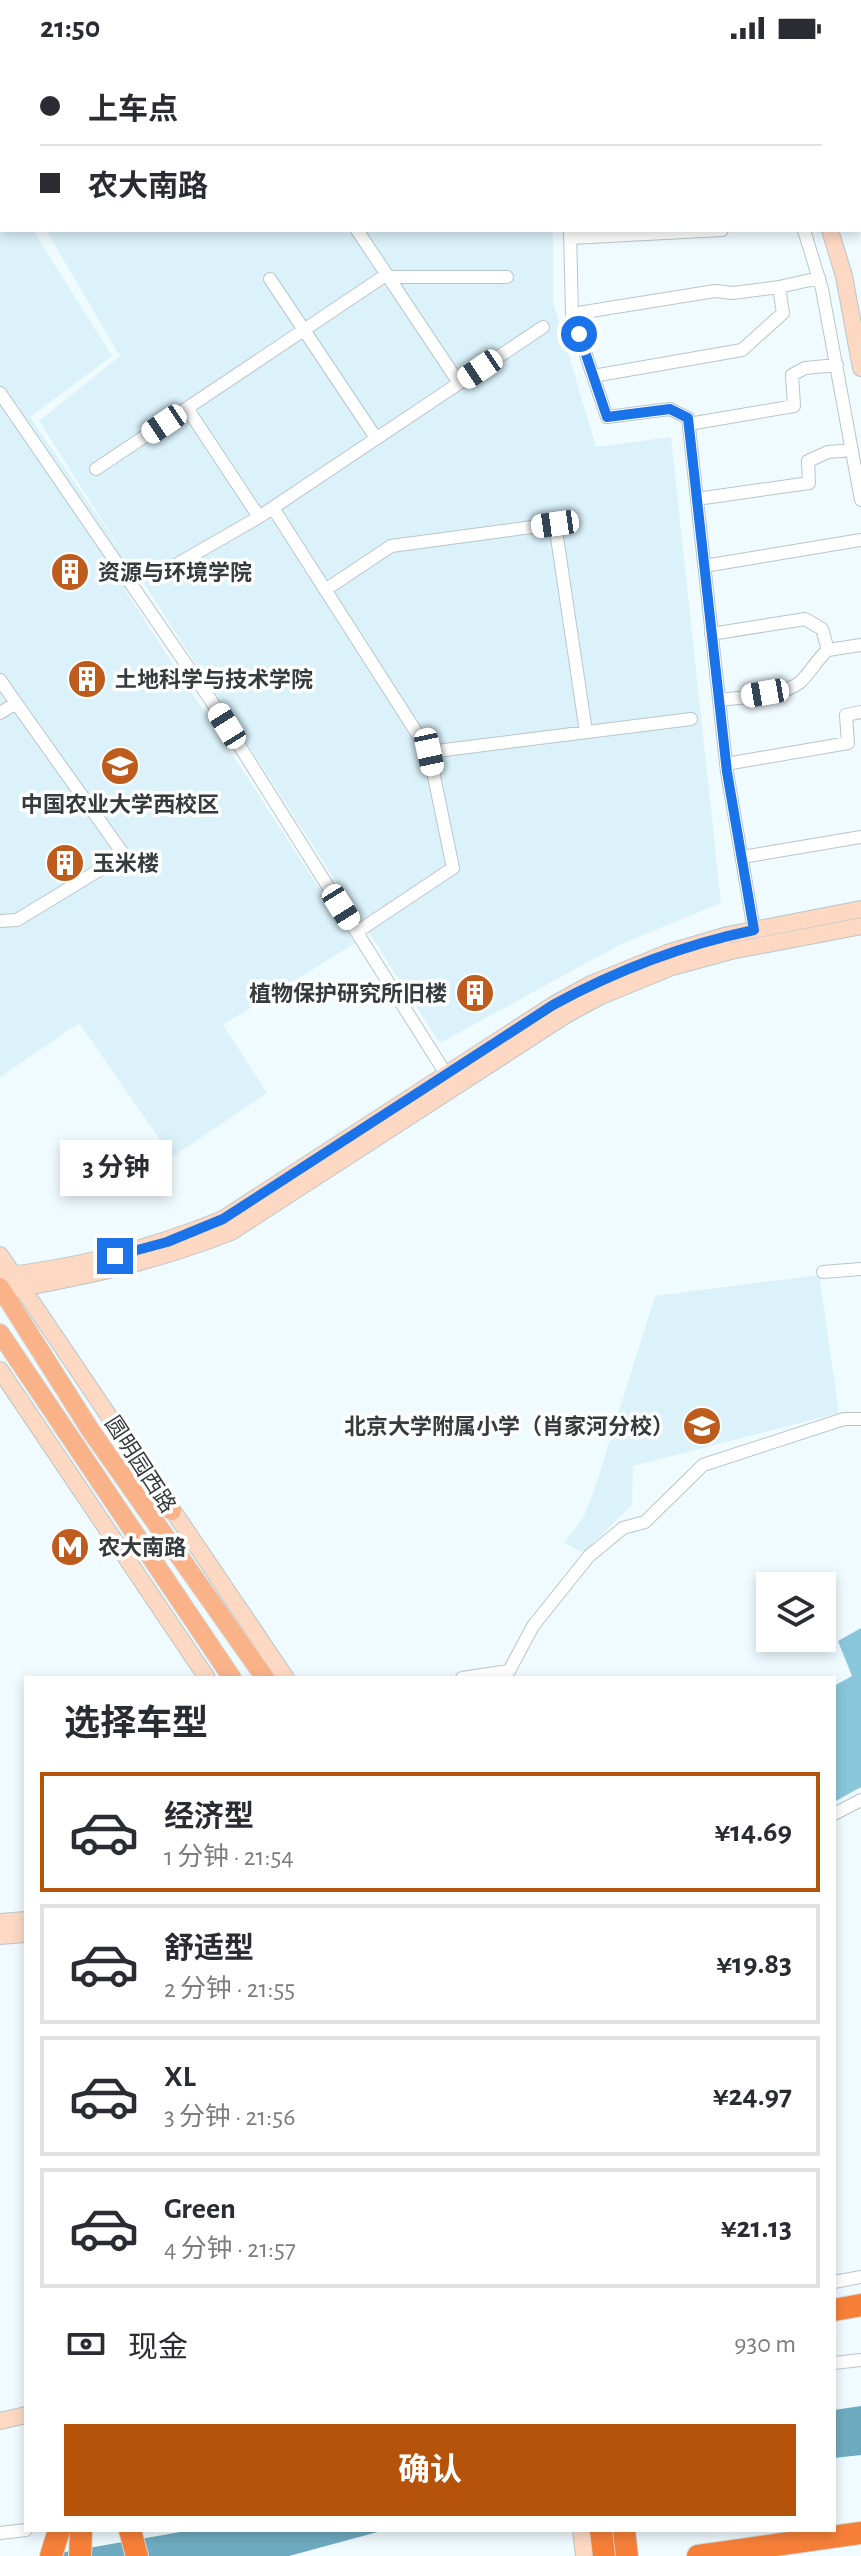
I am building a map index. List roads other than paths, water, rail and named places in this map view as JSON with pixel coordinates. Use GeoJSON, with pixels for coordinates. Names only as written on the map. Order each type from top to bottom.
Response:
{"type":"FeatureCollection","features":[{"type":"Feature","properties":{"kind":"highway"},"geometry":{"type":"LineString","coordinates":[[836,2295],[861,2291]]}},
{"type":"Feature","properties":{"kind":"highway"},"geometry":{"type":"LineString","coordinates":[[836,2310],[861,2305]]}},
{"type":"Feature","properties":{"kind":"highway"},"geometry":{"type":"LineString","coordinates":[[51,2556],[58,2532]]}},
{"type":"Feature","properties":{"kind":"highway"},"geometry":{"type":"LineString","coordinates":[[80,2556],[81,2532]]}},
{"type":"Feature","properties":{"kind":"highway"},"geometry":{"type":"LineString","coordinates":[[131,2532],[137,2556]]}},
{"type":"Feature","properties":{"kind":"highway"},"geometry":{"type":"LineString","coordinates":[[601,2532],[604,2556]]}},
{"type":"Feature","properties":{"kind":"highway"},"geometry":{"type":"LineString","coordinates":[[624,2532],[627,2556]]}},
{"type":"Feature","properties":{"kind":"highway"},"geometry":{"type":"LineString","coordinates":[[698,2556],[861,2533]]}},
{"type":"Feature","properties":{"kind":"highway"},"geometry":{"type":"LineString","coordinates":[[784,2556],[861,2544]]}},
{"type":"Feature","properties":{"kind":"main road"},"geometry":{"type":"LineString","coordinates":[[831,232],[844,276],[861,368]]}},
{"type":"Feature","properties":{"kind":"main road"},"geometry":{"type":"LineString","coordinates":[[7,1285],[167,1242],[223,1219],[553,1005],[591,984],[667,953],[754,930],[861,909]]}},
{"type":"Feature","properties":{"kind":"main road"},"geometry":{"type":"LineString","coordinates":[[7,1285],[117,1271],[172,1256],[231,1232],[566,1015],[634,981],[731,951],[861,926]]}},
{"type":"Feature","properties":{"kind":"main road","name":"圆明园西路"},"geometry":{"type":"LineString","coordinates":[[0,1255],[7,1285],[91,1431],[264,1676]]}},
{"type":"Feature","properties":{"kind":"main road","name":"圆明园西路"},"geometry":{"type":"LineString","coordinates":[[7,1285],[172,1511],[285,1676]]}},
{"type":"Feature","properties":{"kind":"main road","name":"圆明园西路"},"geometry":{"type":"LineString","coordinates":[[0,1333],[231,1676]]}},
{"type":"Feature","properties":{"kind":"main road"},"geometry":{"type":"LineString","coordinates":[[0,1370],[206,1676]]}},
{"type":"Feature","properties":{"kind":"main road"},"geometry":{"type":"LineString","coordinates":[[91,1431],[172,1511]]}},
{"type":"Feature","properties":{"kind":"main road"},"geometry":{"type":"LineString","coordinates":[[0,1922],[24,1920]]}},
{"type":"Feature","properties":{"kind":"main road"},"geometry":{"type":"LineString","coordinates":[[0,1936],[24,1934]]}},
{"type":"Feature","properties":{"kind":"main road"},"geometry":{"type":"LineString","coordinates":[[0,2421],[24,2415]]}},
{"type":"Feature","properties":{"kind":"main road"},"geometry":{"type":"LineString","coordinates":[[571,2532],[574,2556]]}},
{"type":"Feature","properties":{"kind":"main road"},"geometry":{"type":"LineString","coordinates":[[581,2532],[584,2556]]}},
{"type":"Feature","properties":{"kind":"street"},"geometry":{"type":"LineString","coordinates":[[358,232],[459,383]]}},
{"type":"Feature","properties":{"kind":"street"},"geometry":{"type":"LineString","coordinates":[[646,232],[570,234],[572,314],[607,417],[670,409],[688,418],[726,764],[754,930]]}},
{"type":"Feature","properties":{"kind":"street"},"geometry":{"type":"LineString","coordinates":[[805,232],[819,278],[861,500]]}},
{"type":"Feature","properties":{"kind":"street"},"geometry":{"type":"LineString","coordinates":[[96,469],[383,277],[507,277]]}},
{"type":"Feature","properties":{"kind":"street"},"geometry":{"type":"LineString","coordinates":[[572,314],[715,291],[733,293],[779,287],[819,278]]}},
{"type":"Feature","properties":{"kind":"street"},"geometry":{"type":"LineString","coordinates":[[270,279],[376,438]]}},
{"type":"Feature","properties":{"kind":"street"},"geometry":{"type":"LineString","coordinates":[[593,376],[742,350],[783,313],[779,287]]}},
{"type":"Feature","properties":{"kind":"street"},"geometry":{"type":"LineString","coordinates":[[160,574],[273,508],[543,327]]}},
{"type":"Feature","properties":{"kind":"street"},"geometry":{"type":"LineString","coordinates":[[689,424],[794,406],[792,375],[805,368],[837,365]]}},
{"type":"Feature","properties":{"kind":"street"},"geometry":{"type":"LineString","coordinates":[[0,393],[210,699],[446,1074]]}},
{"type":"Feature","properties":{"kind":"street"},"geometry":{"type":"LineString","coordinates":[[187,408],[259,517]]}},
{"type":"Feature","properties":{"kind":"street"},"geometry":{"type":"LineString","coordinates":[[697,499],[809,483],[808,461],[828,452],[852,450]]}},
{"type":"Feature","properties":{"kind":"street"},"geometry":{"type":"LineString","coordinates":[[273,508],[429,752],[453,868],[357,932]]}},
{"type":"Feature","properties":{"kind":"street"},"geometry":{"type":"LineString","coordinates":[[325,590],[391,546],[555,524],[586,732]]}},
{"type":"Feature","properties":{"kind":"street"},"geometry":{"type":"LineString","coordinates":[[704,566],[861,540]]}},
{"type":"Feature","properties":{"kind":"street"},"geometry":{"type":"LineString","coordinates":[[711,634],[805,619],[822,629],[828,650]]}},
{"type":"Feature","properties":{"kind":"street"},"geometry":{"type":"LineString","coordinates":[[719,700],[788,689],[801,682],[811,664],[828,650],[861,645]]}},
{"type":"Feature","properties":{"kind":"street"},"geometry":{"type":"LineString","coordinates":[[0,680],[124,855],[17,920],[0,921]]}},
{"type":"Feature","properties":{"kind":"street"},"geometry":{"type":"LineString","coordinates":[[0,713],[16,703]]}},
{"type":"Feature","properties":{"kind":"street"},"geometry":{"type":"LineString","coordinates":[[726,764],[848,743],[846,715],[861,712]]}},
{"type":"Feature","properties":{"kind":"street"},"geometry":{"type":"LineString","coordinates":[[429,752],[691,719]]}},
{"type":"Feature","properties":{"kind":"street"},"geometry":{"type":"LineString","coordinates":[[742,857],[861,837]]}},
{"type":"Feature","properties":{"kind":"street"},"geometry":{"type":"LineString","coordinates":[[823,1272],[861,1269]]}},
{"type":"Feature","properties":{"kind":"street"},"geometry":{"type":"LineString","coordinates":[[475,1676],[509,1671],[533,1626],[589,1556],[623,1528],[645,1522],[703,1465],[844,1419],[861,1419]]}},
{"type":"Feature","properties":{"kind":"street"},"geometry":{"type":"LineString","coordinates":[[836,1813],[861,1800]]}},
{"type":"Feature","properties":{"kind":"street"},"geometry":{"type":"LineString","coordinates":[[836,2282],[861,2277]]}},
{"type":"Feature","properties":{"kind":"street"},"geometry":{"type":"LineString","coordinates":[[836,2363],[861,2360]]}},
{"type":"Feature","properties":{"kind":"street"},"geometry":{"type":"LineString","coordinates":[[0,2533],[24,2530]]}},
{"type":"Feature","properties":{"kind":"place","name":"资源与环境学院"},"geometry":{"type":"Point","coordinates":[70,572]}},
{"type":"Feature","properties":{"kind":"place","name":"土地科学与技术学院"},"geometry":{"type":"Point","coordinates":[87,679]}},
{"type":"Feature","properties":{"kind":"place","name":"中国农业大学西校区"},"geometry":{"type":"Point","coordinates":[120,766]}},
{"type":"Feature","properties":{"kind":"place","name":"玉米楼"},"geometry":{"type":"Point","coordinates":[65,863]}},
{"type":"Feature","properties":{"kind":"place","name":"植物保护研究所旧楼"},"geometry":{"type":"Point","coordinates":[475,993]}},
{"type":"Feature","properties":{"kind":"place","name":"北京大学附属小学（肖家河分校）"},"geometry":{"type":"Point","coordinates":[702,1426]}},
{"type":"Feature","properties":{"kind":"place","name":"农大南路"},"geometry":{"type":"Point","coordinates":[70,1547]}}]}
